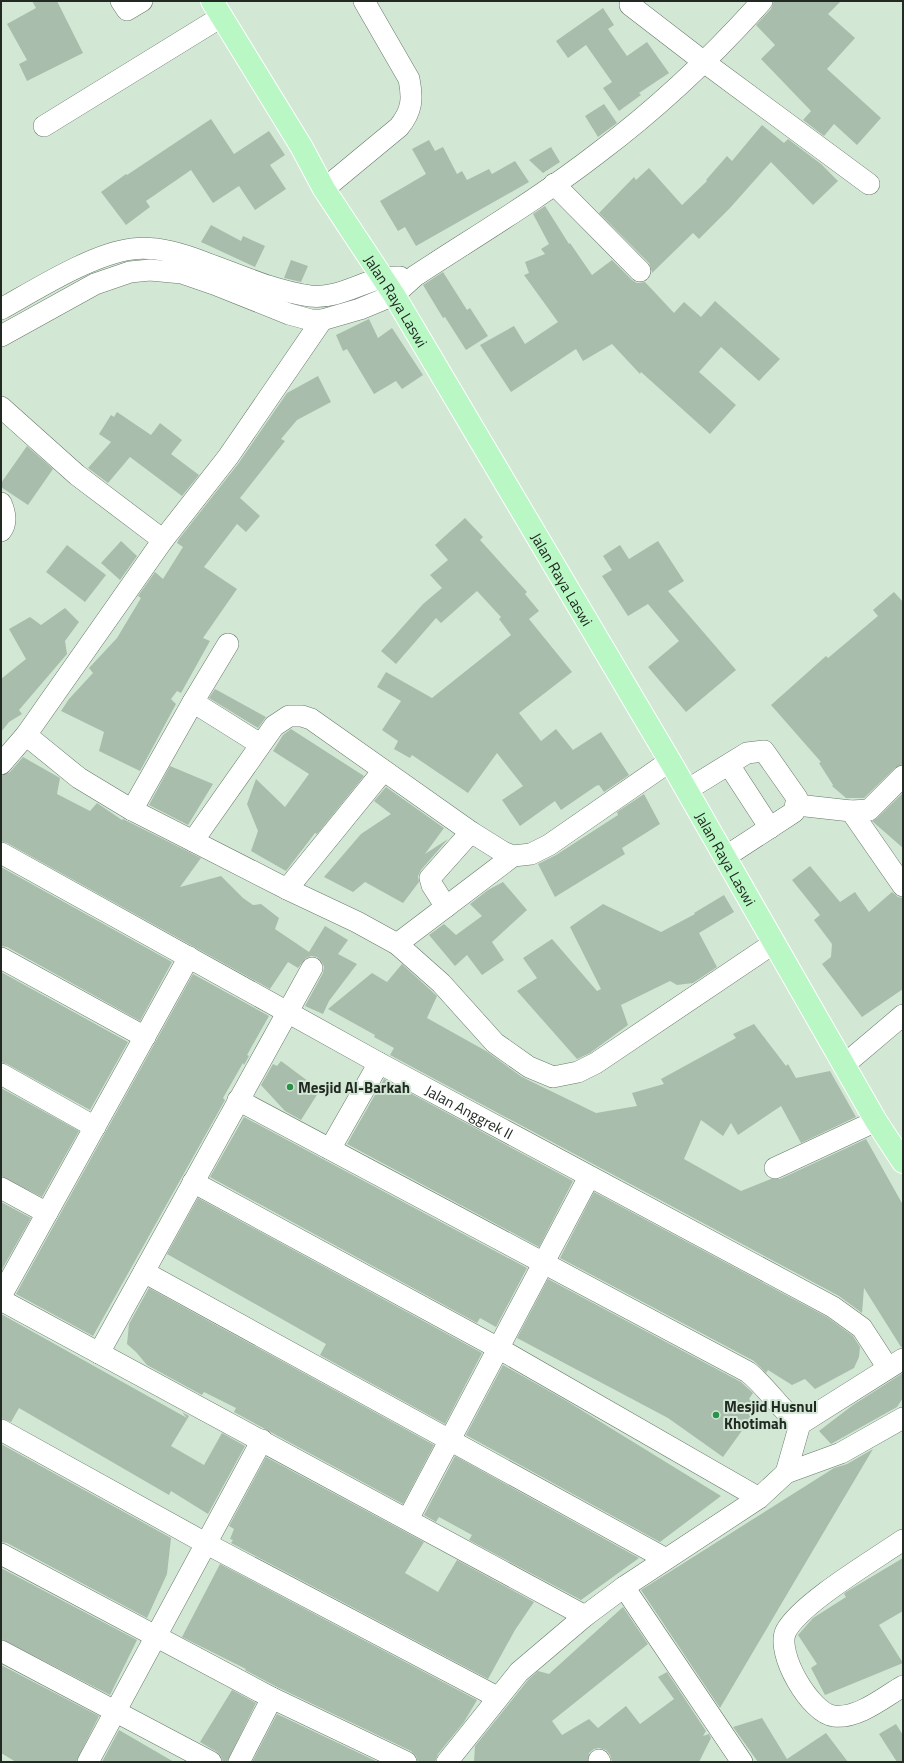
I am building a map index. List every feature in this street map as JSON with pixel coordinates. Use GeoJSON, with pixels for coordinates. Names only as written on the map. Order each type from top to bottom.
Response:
{"type":"FeatureCollection","features":[{"type":"Feature","properties":{"kind":"main road","name":"Jalan Raya Laswi"},"geometry":{"type":"LineString","coordinates":[[217,9],[301,146],[324,189],[388,286],[687,790],[876,1121],[903,1162]]}},
{"type":"Feature","properties":{"kind":"street"},"geometry":{"type":"LineString","coordinates":[[121,1],[126,10],[142,1]]}},
{"type":"Feature","properties":{"kind":"street"},"geometry":{"type":"LineString","coordinates":[[324,189],[400,127],[408,115],[411,104],[409,79],[364,1]]}},
{"type":"Feature","properties":{"kind":"street"},"geometry":{"type":"LineString","coordinates":[[1,309],[60,276],[98,259],[133,248],[158,249],[187,256],[273,286],[311,296],[388,286],[415,276],[554,184],[597,154],[643,118],[704,62],[762,1]]}},
{"type":"Feature","properties":{"kind":"street"},"geometry":{"type":"LineString","coordinates":[[630,4],[704,62],[869,184]]}},
{"type":"Feature","properties":{"kind":"street"},"geometry":{"type":"LineString","coordinates":[[44,126],[217,9]]}},
{"type":"Feature","properties":{"kind":"street"},"geometry":{"type":"LineString","coordinates":[[554,184],[640,272]]}},
{"type":"Feature","properties":{"kind":"street"},"geometry":{"type":"LineString","coordinates":[[1,336],[95,284],[130,272],[150,270],[182,273],[289,314],[311,320],[322,320],[360,309],[388,286]]}},
{"type":"Feature","properties":{"kind":"street"},"geometry":{"type":"LineString","coordinates":[[1,764],[26,735],[163,540],[228,457],[322,320]]}},
{"type":"Feature","properties":{"kind":"street"},"geometry":{"type":"LineString","coordinates":[[1,407],[77,474],[163,540]]}},
{"type":"Feature","properties":{"kind":"street"},"geometry":{"type":"LineString","coordinates":[[1,503],[5,511],[4,527],[1,532]]}},
{"type":"Feature","properties":{"kind":"street"},"geometry":{"type":"LineString","coordinates":[[132,810],[193,702],[228,644]]}},
{"type":"Feature","properties":{"kind":"street"},"geometry":{"type":"LineString","coordinates":[[193,702],[260,744]]}},
{"type":"Feature","properties":{"kind":"street"},"geometry":{"type":"LineString","coordinates":[[193,841],[260,744],[281,720],[289,716],[302,716],[321,726],[471,832],[502,852],[513,856],[530,854],[549,845],[670,761]]}},
{"type":"Feature","properties":{"kind":"street"},"geometry":{"type":"LineString","coordinates":[[26,735],[79,778],[132,810],[287,889],[357,922],[397,944],[441,983],[496,1043],[529,1067],[553,1077],[578,1072],[596,1063],[774,943]]}},
{"type":"Feature","properties":{"kind":"street"},"geometry":{"type":"LineString","coordinates":[[687,790],[747,753],[764,751],[792,789],[797,798],[797,805],[794,812],[725,857]]}},
{"type":"Feature","properties":{"kind":"street"},"geometry":{"type":"LineString","coordinates":[[729,765],[770,828]]}},
{"type":"Feature","properties":{"kind":"street"},"geometry":{"type":"LineString","coordinates":[[287,889],[383,771]]}},
{"type":"Feature","properties":{"kind":"street"},"geometry":{"type":"LineString","coordinates":[[797,805],[851,811],[869,810],[903,776]]}},
{"type":"Feature","properties":{"kind":"street"},"geometry":{"type":"LineString","coordinates":[[851,811],[903,886]]}},
{"type":"Feature","properties":{"kind":"street"},"geometry":{"type":"LineString","coordinates":[[446,907],[432,885],[430,878],[471,832]]}},
{"type":"Feature","properties":{"kind":"street","name":"Jalan Anggrek II"},"geometry":{"type":"LineString","coordinates":[[1,853],[379,1063],[843,1314],[862,1328],[895,1363]]}},
{"type":"Feature","properties":{"kind":"street"},"geometry":{"type":"LineString","coordinates":[[397,944],[513,856]]}},
{"type":"Feature","properties":{"kind":"street"},"geometry":{"type":"LineString","coordinates":[[1,958],[145,1037]]}},
{"type":"Feature","properties":{"kind":"street"},"geometry":{"type":"LineString","coordinates":[[1,1296],[189,958]]}},
{"type":"Feature","properties":{"kind":"street"},"geometry":{"type":"LineString","coordinates":[[99,1353],[312,968]]}},
{"type":"Feature","properties":{"kind":"street"},"geometry":{"type":"LineString","coordinates":[[844,1065],[903,1015]]}},
{"type":"Feature","properties":{"kind":"street"},"geometry":{"type":"LineString","coordinates":[[330,1150],[379,1063]]}},
{"type":"Feature","properties":{"kind":"street"},"geometry":{"type":"LineString","coordinates":[[1,1074],[95,1127]]}},
{"type":"Feature","properties":{"kind":"street"},"geometry":{"type":"LineString","coordinates":[[238,1100],[748,1372],[775,1398],[785,1414],[800,1424]]}},
{"type":"Feature","properties":{"kind":"street"},"geometry":{"type":"LineString","coordinates":[[775,1168],[876,1121]]}},
{"type":"Feature","properties":{"kind":"street"},"geometry":{"type":"LineString","coordinates":[[408,1519],[589,1177]]}},
{"type":"Feature","properties":{"kind":"street"},"geometry":{"type":"LineString","coordinates":[[193,1182],[498,1348],[760,1498]]}},
{"type":"Feature","properties":{"kind":"street"},"geometry":{"type":"LineString","coordinates":[[1,1188],[47,1213]]}},
{"type":"Feature","properties":{"kind":"street"},"geometry":{"type":"LineString","coordinates":[[144,1272],[666,1559]]}},
{"type":"Feature","properties":{"kind":"street"},"geometry":{"type":"LineString","coordinates":[[1,1300],[585,1616]]}},
{"type":"Feature","properties":{"kind":"street"},"geometry":{"type":"LineString","coordinates":[[786,1473],[800,1424],[895,1363]]}},
{"type":"Feature","properties":{"kind":"street"},"geometry":{"type":"LineString","coordinates":[[447,1762],[497,1697],[519,1672],[585,1616],[624,1587],[760,1498],[786,1473],[841,1453],[903,1418]]}},
{"type":"Feature","properties":{"kind":"street"},"geometry":{"type":"LineString","coordinates":[[1,1430],[207,1544],[497,1697]]}},
{"type":"Feature","properties":{"kind":"street"},"geometry":{"type":"LineString","coordinates":[[88,1762],[262,1440]]}},
{"type":"Feature","properties":{"kind":"street"},"geometry":{"type":"LineString","coordinates":[[903,1540],[828,1591],[799,1614],[785,1633],[783,1648],[798,1681],[819,1709],[828,1715],[839,1716],[859,1711],[903,1686]]}},
{"type":"Feature","properties":{"kind":"street"},"geometry":{"type":"LineString","coordinates":[[1,1554],[272,1698],[406,1762]]}},
{"type":"Feature","properties":{"kind":"street"},"geometry":{"type":"LineString","coordinates":[[624,1587],[742,1762]]}},
{"type":"Feature","properties":{"kind":"street"},"geometry":{"type":"LineString","coordinates":[[1,1651],[114,1712],[212,1762]]}},
{"type":"Feature","properties":{"kind":"street"},"geometry":{"type":"LineString","coordinates":[[239,1762],[272,1698]]}},
{"type":"Feature","properties":{"kind":"building"},"geometry":{"type":"Polygon","coordinates":[[[32,1],[57,1],[83,53],[27,81],[19,64],[27,60],[7,24],[36,8],[32,1]]]}},
{"type":"Feature","properties":{"kind":"building"},"geometry":{"type":"Polygon","coordinates":[[[774,1],[841,1],[828,14],[855,38],[827,69],[881,118],[857,145],[834,124],[824,136],[803,120],[811,111],[761,59],[775,45],[756,25],[771,9],[774,1]]]}},
{"type":"Feature","properties":{"kind":"building"},"geometry":{"type":"Polygon","coordinates":[[[603,8],[614,25],[608,29],[627,56],[647,42],[669,73],[639,93],[641,95],[619,111],[603,88],[612,82],[586,45],[568,58],[556,41],[603,8]]]}},
{"type":"Feature","properties":{"kind":"building"},"geometry":{"type":"Polygon","coordinates":[[[604,104],[617,123],[598,137],[585,116],[604,104]]]}},
{"type":"Feature","properties":{"kind":"building"},"geometry":{"type":"Polygon","coordinates":[[[211,119],[234,154],[269,131],[285,155],[270,165],[286,189],[255,210],[239,186],[213,203],[191,170],[146,201],[150,207],[126,225],[101,192],[211,119]]]}},
{"type":"Feature","properties":{"kind":"building"},"geometry":{"type":"Polygon","coordinates":[[[762,125],[784,143],[788,139],[821,164],[838,181],[813,205],[771,162],[730,208],[699,239],[693,233],[652,273],[649,263],[599,213],[634,177],[636,180],[649,168],[682,205],[707,181],[706,180],[727,156],[732,161],[762,125]]]}},
{"type":"Feature","properties":{"kind":"building"},"geometry":{"type":"Polygon","coordinates":[[[429,140],[435,151],[443,147],[457,174],[462,171],[467,180],[489,169],[492,174],[515,161],[529,182],[416,246],[405,227],[398,231],[380,201],[426,174],[412,149],[429,140]]]}},
{"type":"Feature","properties":{"kind":"building"},"geometry":{"type":"Polygon","coordinates":[[[551,147],[560,162],[543,173],[529,160],[551,147]]]}},
{"type":"Feature","properties":{"kind":"building"},"geometry":{"type":"Polygon","coordinates":[[[545,206],[569,244],[570,243],[592,275],[612,260],[632,280],[637,283],[645,282],[674,313],[684,302],[701,317],[715,301],[780,359],[759,381],[721,347],[699,372],[736,405],[710,434],[641,372],[640,374],[612,344],[583,361],[576,349],[511,392],[480,345],[514,326],[525,344],[558,322],[524,275],[529,273],[525,262],[545,254],[541,249],[549,244],[533,214],[545,206]]]}},
{"type":"Feature","properties":{"kind":"building"},"geometry":{"type":"Polygon","coordinates":[[[211,225],[241,241],[243,236],[265,246],[255,267],[201,242],[211,225]]]}},
{"type":"Feature","properties":{"kind":"building"},"geometry":{"type":"Polygon","coordinates":[[[291,260],[308,266],[301,282],[284,278],[291,260]]]}},
{"type":"Feature","properties":{"kind":"building"},"geometry":{"type":"Polygon","coordinates":[[[443,272],[467,310],[470,308],[488,336],[466,350],[445,317],[443,318],[423,285],[443,272]]]}},
{"type":"Feature","properties":{"kind":"building"},"geometry":{"type":"Polygon","coordinates":[[[369,319],[378,338],[392,328],[423,375],[402,389],[396,381],[374,394],[347,349],[343,351],[336,335],[369,319]]]}},
{"type":"Feature","properties":{"kind":"building"},"geometry":{"type":"Polygon","coordinates":[[[318,376],[331,402],[297,420],[281,439],[285,441],[240,498],[260,516],[246,532],[237,524],[204,567],[237,589],[203,638],[210,641],[181,693],[177,691],[171,699],[176,704],[140,771],[99,751],[104,732],[61,711],[69,699],[93,673],[89,668],[117,638],[141,598],[138,596],[155,572],[163,579],[183,547],[177,543],[179,539],[238,464],[287,393],[318,376]]]}},
{"type":"Feature","properties":{"kind":"building"},"geometry":{"type":"Polygon","coordinates":[[[117,412],[151,435],[160,423],[182,440],[171,454],[199,475],[182,496],[130,457],[108,483],[88,468],[111,442],[99,434],[111,415],[114,417],[117,412]]]}},
{"type":"Feature","properties":{"kind":"building"},"geometry":{"type":"Polygon","coordinates":[[[27,446],[53,469],[28,505],[1,487],[1,483],[27,446]]]}},
{"type":"Feature","properties":{"kind":"building"},"geometry":{"type":"Polygon","coordinates":[[[465,518],[483,537],[480,540],[527,592],[525,594],[539,611],[529,619],[572,672],[519,713],[541,741],[556,729],[573,750],[601,732],[629,775],[604,792],[599,785],[596,786],[561,810],[555,801],[520,826],[502,800],[523,786],[497,753],[468,793],[412,755],[410,758],[394,749],[398,741],[382,730],[401,701],[377,687],[386,672],[432,698],[511,635],[499,619],[501,617],[477,591],[441,623],[436,618],[396,664],[381,651],[423,604],[442,588],[430,575],[448,560],[435,545],[465,518]]]}},
{"type":"Feature","properties":{"kind":"building"},"geometry":{"type":"Polygon","coordinates":[[[121,541],[137,556],[120,580],[101,563],[121,541]]]}},
{"type":"Feature","properties":{"kind":"building"},"geometry":{"type":"Polygon","coordinates":[[[658,541],[684,581],[668,591],[736,670],[686,712],[648,667],[679,641],[648,604],[628,616],[602,576],[612,570],[603,556],[620,545],[629,559],[658,541]]]}},
{"type":"Feature","properties":{"kind":"building"},"geometry":{"type":"Polygon","coordinates":[[[67,545],[106,575],[85,602],[46,572],[67,545]]]}},
{"type":"Feature","properties":{"kind":"building"},"geometry":{"type":"Polygon","coordinates":[[[894,592],[903,602],[903,764],[895,768],[864,798],[846,798],[832,786],[833,785],[819,763],[821,762],[771,705],[826,656],[828,658],[878,616],[873,610],[894,592]]]}},
{"type":"Feature","properties":{"kind":"building"},"geometry":{"type":"Polygon","coordinates":[[[65,608],[79,622],[65,641],[67,654],[19,710],[22,714],[9,722],[1,732],[1,679],[26,659],[9,629],[30,617],[41,625],[65,608]]]}},
{"type":"Feature","properties":{"kind":"building"},"geometry":{"type":"Polygon","coordinates":[[[215,689],[266,717],[258,728],[209,698],[215,689]]]}},
{"type":"Feature","properties":{"kind":"building"},"geometry":{"type":"Polygon","coordinates":[[[291,729],[364,776],[317,834],[315,833],[286,871],[251,851],[258,831],[247,804],[256,779],[285,807],[309,774],[273,751],[283,735],[291,729]]]}},
{"type":"Feature","properties":{"kind":"building"},"geometry":{"type":"Polygon","coordinates":[[[23,757],[60,778],[57,794],[90,811],[97,803],[122,820],[123,819],[201,858],[180,887],[221,876],[243,898],[253,905],[261,904],[279,918],[275,929],[309,952],[325,926],[348,940],[338,954],[357,964],[329,1001],[323,1014],[305,1006],[323,973],[324,967],[322,962],[317,957],[311,956],[306,958],[298,968],[288,962],[270,989],[1,841],[1,776],[10,772],[23,757]]]}},
{"type":"Feature","properties":{"kind":"building"},"geometry":{"type":"Polygon","coordinates":[[[170,766],[213,784],[188,825],[149,805],[170,766]]]}},
{"type":"Feature","properties":{"kind":"building"},"geometry":{"type":"Polygon","coordinates":[[[386,787],[444,828],[425,854],[448,839],[421,870],[418,876],[419,882],[403,903],[365,882],[353,892],[324,877],[361,834],[391,814],[374,801],[386,787]]]}},
{"type":"Feature","properties":{"kind":"building"},"geometry":{"type":"Polygon","coordinates":[[[903,793],[903,848],[872,821],[903,793]]]}},
{"type":"Feature","properties":{"kind":"building"},"geometry":{"type":"Polygon","coordinates":[[[644,794],[660,824],[622,848],[625,854],[555,897],[538,864],[556,855],[618,815],[617,812],[644,794]]]}},
{"type":"Feature","properties":{"kind":"building"},"geometry":{"type":"Polygon","coordinates":[[[810,866],[840,902],[855,892],[869,912],[892,892],[898,897],[903,898],[903,989],[862,1017],[822,964],[831,957],[832,944],[814,920],[820,915],[792,880],[810,866]]]}},
{"type":"Feature","properties":{"kind":"building"},"geometry":{"type":"Polygon","coordinates":[[[1,867],[172,962],[140,1021],[7,947],[1,946],[1,867]]]}},
{"type":"Feature","properties":{"kind":"building"},"geometry":{"type":"Polygon","coordinates":[[[503,882],[527,910],[492,942],[504,960],[482,975],[467,955],[455,966],[429,935],[444,924],[456,935],[482,916],[470,904],[488,890],[503,882]]]}},
{"type":"Feature","properties":{"kind":"building"},"geometry":{"type":"Polygon","coordinates":[[[724,895],[734,912],[699,933],[717,967],[693,983],[677,985],[670,981],[621,1005],[628,1025],[590,1053],[577,1059],[517,991],[537,978],[523,958],[552,939],[597,991],[601,989],[570,927],[603,904],[661,932],[695,914],[694,913],[724,895]]]}},
{"type":"Feature","properties":{"kind":"building"},"geometry":{"type":"Polygon","coordinates":[[[402,964],[437,996],[427,1018],[486,1051],[522,1077],[596,1113],[637,1106],[632,1093],[664,1084],[661,1079],[736,1038],[733,1034],[754,1024],[786,1066],[788,1064],[796,1078],[830,1071],[856,1117],[801,1143],[781,1106],[738,1135],[731,1123],[723,1136],[701,1120],[684,1159],[741,1191],[771,1179],[780,1179],[866,1139],[903,1205],[903,1347],[901,1347],[864,1288],[862,1313],[839,1296],[390,1055],[394,1048],[374,1037],[375,1035],[328,1009],[372,973],[387,982],[402,964]]]}},
{"type":"Feature","properties":{"kind":"building"},"geometry":{"type":"Polygon","coordinates":[[[1,972],[128,1042],[90,1110],[1,1062],[1,972]]]}},
{"type":"Feature","properties":{"kind":"building"},"geometry":{"type":"Polygon","coordinates":[[[193,974],[269,1016],[247,1055],[249,1056],[244,1065],[243,1063],[223,1098],[225,1100],[93,1336],[16,1294],[193,974]]]}},
{"type":"Feature","properties":{"kind":"building","name":"Mesjid Al-Barkah"},"geometry":{"type":"Polygon","coordinates":[[[281,1061],[320,1090],[301,1120],[285,1111],[261,1085],[273,1064],[277,1066],[281,1061]]]}},
{"type":"Feature","properties":{"kind":"building"},"geometry":{"type":"Polygon","coordinates":[[[384,1079],[573,1181],[539,1247],[347,1144],[384,1079]]]}},
{"type":"Feature","properties":{"kind":"building"},"geometry":{"type":"Polygon","coordinates":[[[1,1088],[79,1131],[42,1197],[1,1176],[1,1088]]]}},
{"type":"Feature","properties":{"kind":"building"},"geometry":{"type":"Polygon","coordinates":[[[244,1117],[527,1268],[496,1327],[480,1318],[477,1323],[210,1177],[244,1117]]]}},
{"type":"Feature","properties":{"kind":"building"},"geometry":{"type":"Polygon","coordinates":[[[594,1192],[827,1317],[853,1336],[860,1347],[859,1357],[854,1368],[815,1389],[805,1379],[792,1385],[768,1370],[766,1373],[754,1361],[560,1258],[594,1192]]]}},
{"type":"Feature","properties":{"kind":"building"},"geometry":{"type":"Polygon","coordinates":[[[198,1198],[482,1353],[445,1424],[320,1355],[326,1344],[167,1254],[198,1198]]]}},
{"type":"Feature","properties":{"kind":"building"},"geometry":{"type":"Polygon","coordinates":[[[1,1202],[31,1218],[1,1271],[1,1202]]]}},
{"type":"Feature","properties":{"kind":"building"},"geometry":{"type":"Polygon","coordinates":[[[548,1279],[741,1382],[753,1393],[749,1399],[759,1407],[723,1457],[668,1418],[517,1338],[548,1279]]]}},
{"type":"Feature","properties":{"kind":"building"},"geometry":{"type":"Polygon","coordinates":[[[149,1288],[434,1445],[403,1504],[234,1412],[236,1408],[204,1392],[202,1395],[147,1365],[127,1344],[129,1324],[149,1288]]]}},
{"type":"Feature","properties":{"kind":"building"},"geometry":{"type":"Polygon","coordinates":[[[1,1314],[187,1418],[182,1412],[189,1416],[171,1446],[204,1465],[222,1433],[245,1446],[208,1514],[171,1491],[169,1495],[19,1408],[11,1422],[1,1418],[1,1314]]]}},
{"type":"Feature","properties":{"kind":"building"},"geometry":{"type":"Polygon","coordinates":[[[503,1365],[565,1400],[721,1496],[660,1542],[466,1435],[503,1365]]]}},
{"type":"Feature","properties":{"kind":"building"},"geometry":{"type":"Polygon","coordinates":[[[903,1373],[903,1398],[897,1407],[831,1444],[819,1431],[853,1405],[903,1373]]]}},
{"type":"Feature","properties":{"kind":"building"},"geometry":{"type":"Polygon","coordinates":[[[1,1444],[171,1538],[167,1574],[147,1618],[7,1543],[1,1542],[1,1444]]]}},
{"type":"Feature","properties":{"kind":"building"},"geometry":{"type":"Polygon","coordinates":[[[873,1449],[720,1708],[641,1590],[834,1468],[847,1464],[873,1449]]]}},
{"type":"Feature","properties":{"kind":"building"},"geometry":{"type":"Polygon","coordinates":[[[455,1456],[639,1558],[581,1600],[469,1540],[472,1535],[439,1517],[436,1522],[424,1515],[455,1456]]]}},
{"type":"Feature","properties":{"kind":"building"},"geometry":{"type":"Polygon","coordinates":[[[266,1457],[424,1542],[405,1573],[438,1592],[457,1560],[534,1602],[515,1630],[488,1679],[231,1543],[233,1540],[230,1539],[234,1529],[229,1526],[266,1457]]]}},
{"type":"Feature","properties":{"kind":"building"},"geometry":{"type":"Polygon","coordinates":[[[903,1558],[903,1611],[879,1625],[903,1663],[825,1695],[811,1668],[817,1664],[798,1635],[813,1618],[846,1597],[844,1594],[846,1592],[903,1558]]]}},
{"type":"Feature","properties":{"kind":"building"},"geometry":{"type":"Polygon","coordinates":[[[220,1564],[477,1700],[464,1722],[438,1754],[435,1762],[418,1762],[416,1756],[411,1751],[277,1687],[245,1670],[246,1669],[182,1637],[220,1564]]]}},
{"type":"Feature","properties":{"kind":"building"},"geometry":{"type":"Polygon","coordinates":[[[1,1568],[137,1640],[110,1695],[1,1639],[1,1568]]]}},
{"type":"Feature","properties":{"kind":"building"},"geometry":{"type":"Polygon","coordinates":[[[623,1607],[648,1644],[552,1721],[562,1735],[589,1719],[598,1728],[626,1706],[640,1724],[674,1699],[658,1677],[667,1672],[706,1731],[703,1736],[709,1734],[711,1738],[699,1762],[612,1762],[610,1755],[606,1750],[599,1748],[594,1749],[589,1753],[588,1762],[474,1762],[475,1746],[528,1680],[538,1671],[549,1674],[623,1607]]]}},
{"type":"Feature","properties":{"kind":"building"},"geometry":{"type":"Polygon","coordinates":[[[1,1665],[99,1716],[76,1762],[16,1762],[1,1753],[1,1665]]]}},
{"type":"Feature","properties":{"kind":"building"},"geometry":{"type":"Polygon","coordinates":[[[232,1690],[256,1703],[227,1762],[223,1762],[221,1756],[217,1752],[200,1742],[232,1690]]]}},
{"type":"Feature","properties":{"kind":"building"},"geometry":{"type":"Polygon","coordinates":[[[277,1714],[378,1762],[252,1762],[277,1714]]]}},
{"type":"Feature","properties":{"kind":"building"},"geometry":{"type":"Polygon","coordinates":[[[762,1718],[787,1759],[826,1733],[848,1762],[758,1762],[733,1727],[762,1718]]]}},
{"type":"Feature","properties":{"kind":"building"},"geometry":{"type":"Polygon","coordinates":[[[896,1724],[903,1735],[903,1762],[897,1762],[879,1734],[896,1724]]]}},
{"type":"Feature","properties":{"kind":"building"},"geometry":{"type":"Polygon","coordinates":[[[119,1730],[174,1762],[102,1762],[119,1730]]]}},
{"type":"Feature","properties":{"kind":"place","name":"Mesjid Al-Barkah"},"geometry":{"type":"Point","coordinates":[290,1087]}},
{"type":"Feature","properties":{"kind":"place","name":"Mesjid Husnul Khotimah"},"geometry":{"type":"Point","coordinates":[716,1415]}}]}
